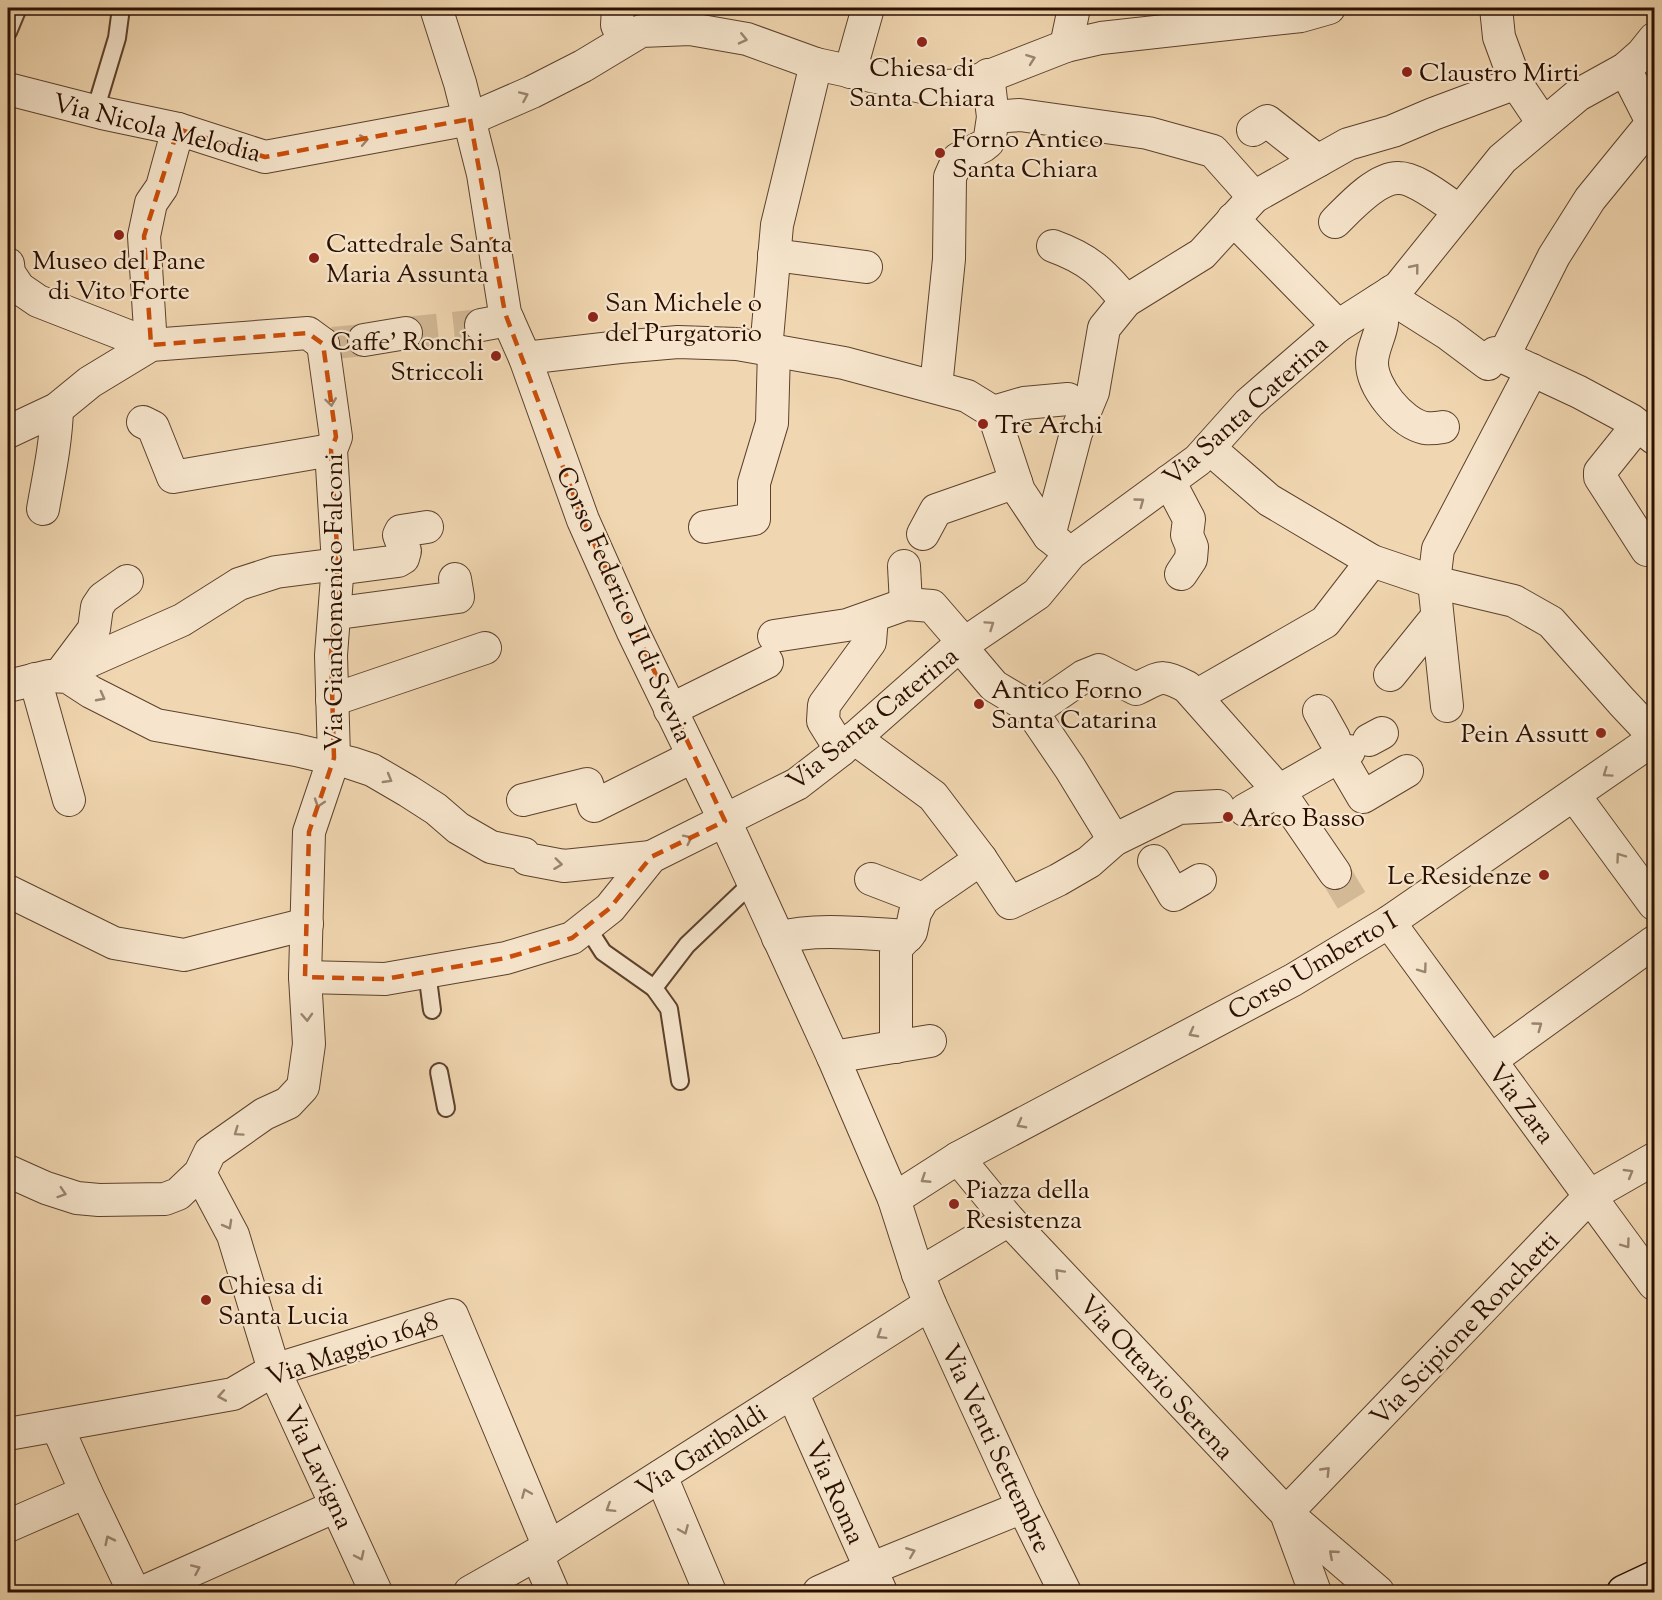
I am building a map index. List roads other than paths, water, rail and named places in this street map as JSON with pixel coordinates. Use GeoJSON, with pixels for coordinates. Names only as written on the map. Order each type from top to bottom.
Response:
{"type":"FeatureCollection","features":[{"type":"Feature","properties":{"kind":"street","name":"Corso Federico II di Svevia"},"geometry":{"type":"LineString","coordinates":[[436,8],[470,119],[483,174],[505,313],[494,322],[525,358],[583,520],[692,757],[753,882],[833,1057],[888,1187]]}},
{"type":"Feature","properties":{"kind":"street"},"geometry":{"type":"LineString","coordinates":[[618,8],[617,25],[624,40]]}},
{"type":"Feature","properties":{"kind":"street"},"geometry":{"type":"LineString","coordinates":[[850,72],[868,8]]}},
{"type":"Feature","properties":{"kind":"street"},"geometry":{"type":"LineString","coordinates":[[1066,46],[1074,8]]}},
{"type":"Feature","properties":{"kind":"street","name":"Via Nicola Melodia"},"geometry":{"type":"LineString","coordinates":[[8,89],[178,129],[265,157],[470,119],[532,92],[583,66],[641,32],[690,29],[712,20],[747,39],[816,64],[922,87],[966,85],[1066,46],[1101,38],[1221,16],[1301,16],[1329,8]]}},
{"type":"Feature","properties":{"kind":"street"},"geometry":{"type":"LineString","coordinates":[[1496,8],[1498,37],[1516,83],[1543,123]]}},
{"type":"Feature","properties":{"kind":"street","name":"Via Santa Caterina"},"geometry":{"type":"LineString","coordinates":[[651,857],[797,784],[848,744],[962,645],[1036,594],[1060,545],[1169,481],[1198,460],[1249,403],[1338,326],[1399,288],[1502,159],[1578,95],[1625,69],[1654,39]]}},
{"type":"Feature","properties":{"kind":"street"},"geometry":{"type":"LineString","coordinates":[[705,527],[754,519],[754,483],[772,423],[770,351],[777,225],[816,64]]}},
{"type":"Feature","properties":{"kind":"street"},"geometry":{"type":"LineString","coordinates":[[1503,357],[1554,256],[1590,199],[1653,124],[1625,69]]}},
{"type":"Feature","properties":{"kind":"street"},"geometry":{"type":"LineString","coordinates":[[936,387],[950,259],[950,177],[958,159],[988,142],[993,117],[988,75]]}},
{"type":"Feature","properties":{"kind":"street"},"geometry":{"type":"LineString","coordinates":[[1060,545],[1076,433],[1093,392],[1104,328],[1126,301],[1202,254],[1243,208],[1348,144],[1393,131],[1516,83]]}},
{"type":"Feature","properties":{"kind":"street"},"geometry":{"type":"LineString","coordinates":[[993,117],[1020,115],[1148,133],[1213,151],[1243,208],[1338,326]]}},
{"type":"Feature","properties":{"kind":"street"},"geometry":{"type":"LineString","coordinates":[[1253,130],[1267,120],[1318,161]]}},
{"type":"Feature","properties":{"kind":"street"},"geometry":{"type":"LineString","coordinates":[[151,345],[144,236],[151,203],[162,187],[178,129]]}},
{"type":"Feature","properties":{"kind":"street"},"geometry":{"type":"LineString","coordinates":[[1335,222],[1368,192],[1389,179],[1401,177],[1414,182],[1460,211]]}},
{"type":"Feature","properties":{"kind":"street"},"geometry":{"type":"LineString","coordinates":[[1053,246],[1076,254],[1095,266],[1126,301]]}},
{"type":"Feature","properties":{"kind":"street"},"geometry":{"type":"LineString","coordinates":[[774,255],[866,267]]}},
{"type":"Feature","properties":{"kind":"street"},"geometry":{"type":"LineString","coordinates":[[10,279],[38,301],[151,345]]}},
{"type":"Feature","properties":{"kind":"street"},"geometry":{"type":"LineString","coordinates":[[1443,427],[1427,429],[1406,418],[1382,393],[1374,377],[1372,363],[1376,339],[1382,322],[1385,296],[1448,334],[1488,364],[1496,353],[1580,392],[1646,432],[1600,472],[1600,477],[1647,550]]}},
{"type":"Feature","properties":{"kind":"street","name":"Via Giandomenico Falconi"},"geometry":{"type":"LineString","coordinates":[[151,345],[308,333],[328,343],[336,437],[331,450],[337,567],[342,608],[331,655],[334,758],[309,832],[305,978],[309,1044],[303,1088],[288,1103],[264,1114],[210,1152],[200,1173]]}},
{"type":"Feature","properties":{"kind":"street"},"geometry":{"type":"LineString","coordinates":[[364,340],[406,333]]}},
{"type":"Feature","properties":{"kind":"street"},"geometry":{"type":"LineString","coordinates":[[525,358],[620,346],[678,342],[737,344],[844,363],[967,396],[993,412],[1019,491],[1060,545]]}},
{"type":"Feature","properties":{"kind":"street"},"geometry":{"type":"LineString","coordinates":[[8,432],[57,409],[90,381],[151,345]]}},
{"type":"Feature","properties":{"kind":"street"},"geometry":{"type":"LineString","coordinates":[[1447,706],[1436,618],[1434,582],[1438,549],[1532,370]]}},
{"type":"Feature","properties":{"kind":"street"},"geometry":{"type":"LineString","coordinates":[[993,412],[1024,403],[1068,399]]}},
{"type":"Feature","properties":{"kind":"street"},"geometry":{"type":"LineString","coordinates":[[43,509],[52,466],[57,409]]}},
{"type":"Feature","properties":{"kind":"street"},"geometry":{"type":"LineString","coordinates":[[144,422],[153,427],[173,477],[331,450]]}},
{"type":"Feature","properties":{"kind":"street"},"geometry":{"type":"LineString","coordinates":[[1209,448],[1269,500],[1372,561],[1434,582],[1514,601],[1551,622],[1654,737]]}},
{"type":"Feature","properties":{"kind":"street"},"geometry":{"type":"LineString","coordinates":[[1169,481],[1189,519],[1187,535],[1192,548],[1191,559],[1181,574]]}},
{"type":"Feature","properties":{"kind":"street"},"geometry":{"type":"LineString","coordinates":[[923,534],[936,510],[1016,482]]}},
{"type":"Feature","properties":{"kind":"street"},"geometry":{"type":"LineString","coordinates":[[42,679],[87,662],[182,620],[239,585],[276,572],[398,561],[403,558],[405,551],[399,535],[401,531],[427,527]]}},
{"type":"Feature","properties":{"kind":"street"},"geometry":{"type":"LineString","coordinates":[[1196,696],[1325,622],[1372,561]]}},
{"type":"Feature","properties":{"kind":"street"},"geometry":{"type":"LineString","coordinates":[[904,566],[906,604]]}},
{"type":"Feature","properties":{"kind":"street"},"geometry":{"type":"LineString","coordinates":[[342,608],[458,597],[455,579]]}},
{"type":"Feature","properties":{"kind":"street"},"geometry":{"type":"LineString","coordinates":[[42,679],[94,629],[98,607],[103,598],[126,581]]}},
{"type":"Feature","properties":{"kind":"street"},"geometry":{"type":"LineString","coordinates":[[670,710],[770,649],[906,604],[932,606],[994,686],[1024,704],[1032,712],[1114,840]]}},
{"type":"Feature","properties":{"kind":"street"},"geometry":{"type":"LineString","coordinates":[[872,617],[870,642],[824,705],[823,721],[848,744],[933,796],[981,859],[1010,903],[1089,862],[1114,840],[1179,808],[1232,808],[1280,791],[1355,744]]}},
{"type":"Feature","properties":{"kind":"street"},"geometry":{"type":"LineString","coordinates":[[1390,675],[1436,618]]}},
{"type":"Feature","properties":{"kind":"street"},"geometry":{"type":"LineString","coordinates":[[332,700],[485,648]]}},
{"type":"Feature","properties":{"kind":"street"},"geometry":{"type":"LineString","coordinates":[[1032,712],[1084,676],[1099,670],[1136,689],[1162,677],[1170,678],[1187,687],[1280,791],[1335,873]]}},
{"type":"Feature","properties":{"kind":"street"},"geometry":{"type":"LineString","coordinates":[[42,679],[91,692],[156,725],[334,758],[372,770],[436,809],[466,833],[491,847],[524,854],[527,859],[564,866],[651,857]]}},
{"type":"Feature","properties":{"kind":"street"},"geometry":{"type":"LineString","coordinates":[[42,679],[69,800]]}},
{"type":"Feature","properties":{"kind":"street"},"geometry":{"type":"LineString","coordinates":[[1319,711],[1355,744],[1363,796],[1407,771]]}},
{"type":"Feature","properties":{"kind":"street","name":"Corso Umberto I"},"geometry":{"type":"LineString","coordinates":[[970,1151],[1293,980],[1373,922],[1574,795],[1654,737]]}},
{"type":"Feature","properties":{"kind":"street"},"geometry":{"type":"LineString","coordinates":[[523,800],[587,784],[594,806],[692,757]]}},
{"type":"Feature","properties":{"kind":"street"},"geometry":{"type":"LineString","coordinates":[[1574,795],[1654,904]]}},
{"type":"Feature","properties":{"kind":"street"},"geometry":{"type":"LineString","coordinates":[[305,978],[385,979],[506,958],[572,938],[610,908],[651,857]]}},
{"type":"Feature","properties":{"kind":"street"},"geometry":{"type":"LineString","coordinates":[[896,1047],[896,950],[908,936],[915,913],[923,899],[981,859]]}},
{"type":"Feature","properties":{"kind":"street"},"geometry":{"type":"LineString","coordinates":[[1154,861],[1174,895],[1200,880]]}},
{"type":"Feature","properties":{"kind":"street"},"geometry":{"type":"LineString","coordinates":[[872,879],[923,899]]}},
{"type":"Feature","properties":{"kind":"street"},"geometry":{"type":"LineString","coordinates":[[8,891],[114,943],[184,955],[307,924]]}},
{"type":"Feature","properties":{"kind":"street","name":"Via Zara"},"geometry":{"type":"LineString","coordinates":[[1373,922],[1491,1060],[1654,1284]]}},
{"type":"Feature","properties":{"kind":"street"},"geometry":{"type":"LineString","coordinates":[[778,938],[791,934],[826,933],[908,936]]}},
{"type":"Feature","properties":{"kind":"street"},"geometry":{"type":"LineString","coordinates":[[1491,1060],[1654,942]]}},
{"type":"Feature","properties":{"kind":"street"},"geometry":{"type":"LineString","coordinates":[[833,1057],[930,1041]]}},
{"type":"Feature","properties":{"kind":"street"},"geometry":{"type":"LineString","coordinates":[[970,1151],[1019,1230],[918,1274],[888,1187],[970,1151]]}},
{"type":"Feature","properties":{"kind":"street","name":"Via Scipione Ronchetti"},"geometry":{"type":"LineString","coordinates":[[1286,1513],[1591,1196],[1654,1159]]}},
{"type":"Feature","properties":{"kind":"street"},"geometry":{"type":"LineString","coordinates":[[8,1171],[46,1188],[77,1198],[99,1200],[165,1199],[178,1194],[200,1173]]}},
{"type":"Feature","properties":{"kind":"street","name":"Via Lavigna"},"geometry":{"type":"LineString","coordinates":[[200,1173],[233,1234],[274,1370],[376,1593]]}},
{"type":"Feature","properties":{"kind":"street","name":"Via Ottavio Serena"},"geometry":{"type":"LineString","coordinates":[[1019,1230],[1286,1513],[1377,1593]]}},
{"type":"Feature","properties":{"kind":"street","name":"Via Venti Settembre"},"geometry":{"type":"LineString","coordinates":[[918,1274],[1023,1507],[1065,1593]]}},
{"type":"Feature","properties":{"kind":"street","name":"Via Garibaldi"},"geometry":{"type":"LineString","coordinates":[[470,1593],[543,1551],[930,1304]]}},
{"type":"Feature","properties":{"kind":"street","name":"Via Maggio 1648"},"geometry":{"type":"LineString","coordinates":[[8,1434],[233,1394],[274,1370],[452,1315],[543,1551]]}},
{"type":"Feature","properties":{"kind":"street","name":"Via Roma"},"geometry":{"type":"LineString","coordinates":[[792,1392],[875,1581]]}},
{"type":"Feature","properties":{"kind":"street"},"geometry":{"type":"LineString","coordinates":[[57,1426],[134,1593]]}},
{"type":"Feature","properties":{"kind":"street"},"geometry":{"type":"LineString","coordinates":[[661,1476],[710,1593]]}},
{"type":"Feature","properties":{"kind":"street"},"geometry":{"type":"LineString","coordinates":[[8,1526],[86,1492]]}},
{"type":"Feature","properties":{"kind":"street"},"geometry":{"type":"LineString","coordinates":[[143,1593],[336,1506]]}},
{"type":"Feature","properties":{"kind":"street"},"geometry":{"type":"LineString","coordinates":[[819,1593],[875,1581],[1023,1507]]}},
{"type":"Feature","properties":{"kind":"street","name":"Via Ottavio Serena"},"geometry":{"type":"LineString","coordinates":[[1286,1513],[1315,1593]]}},
{"type":"Feature","properties":{"kind":"street"},"geometry":{"type":"LineString","coordinates":[[543,1551],[553,1593]]}},
{"type":"Feature","properties":{"kind":"street"},"geometry":{"type":"LineString","coordinates":[[1624,1593],[1654,1578]]}},
{"type":"Feature","properties":{"kind":"lane"},"geometry":{"type":"LineString","coordinates":[[8,32],[18,8]]}},
{"type":"Feature","properties":{"kind":"lane"},"geometry":{"type":"LineString","coordinates":[[95,111],[117,38],[121,8]]}},
{"type":"Feature","properties":{"kind":"lane"},"geometry":{"type":"LineString","coordinates":[[654,988],[687,945],[753,882]]}},
{"type":"Feature","properties":{"kind":"lane"},"geometry":{"type":"LineString","coordinates":[[586,927],[603,952],[654,988],[669,1009],[680,1081]]}},
{"type":"Feature","properties":{"kind":"lane"},"geometry":{"type":"LineString","coordinates":[[427,972],[432,1010]]}},
{"type":"Feature","properties":{"kind":"lane"},"geometry":{"type":"LineString","coordinates":[[439,1072],[446,1108]]}},
{"type":"Feature","properties":{"kind":"tunnel"},"geometry":{"type":"LineString","coordinates":[[406,333],[481,325]]}},
{"type":"Feature","properties":{"kind":"tunnel"},"geometry":{"type":"LineString","coordinates":[[333,343],[364,340]]}},
{"type":"Feature","properties":{"kind":"tunnel"},"geometry":{"type":"LineString","coordinates":[[1335,873],[1358,911]]}},
{"type":"Feature","properties":{"kind":"place","name":"Chiesa di Santa Chiara"},"geometry":{"type":"Point","coordinates":[922,42]}},
{"type":"Feature","properties":{"kind":"place","name":"Claustro Mirti"},"geometry":{"type":"Point","coordinates":[1407,72]}},
{"type":"Feature","properties":{"kind":"place","name":"Forno Antico Santa Chiara"},"geometry":{"type":"Point","coordinates":[940,153]}},
{"type":"Feature","properties":{"kind":"place","name":"Museo del Pane di Vito Forte"},"geometry":{"type":"Point","coordinates":[119,235]}},
{"type":"Feature","properties":{"kind":"place","name":"Cattedrale Santa Maria Assunta"},"geometry":{"type":"Point","coordinates":[314,258]}},
{"type":"Feature","properties":{"kind":"place","name":"San Michele o del Purgatorio"},"geometry":{"type":"Point","coordinates":[593,317]}},
{"type":"Feature","properties":{"kind":"place","name":"Caffe' Ronchi Striccoli"},"geometry":{"type":"Point","coordinates":[496,356]}},
{"type":"Feature","properties":{"kind":"place","name":"Tre Archi"},"geometry":{"type":"Point","coordinates":[983,424]}},
{"type":"Feature","properties":{"kind":"place","name":"Antico Forno Santa Catarina"},"geometry":{"type":"Point","coordinates":[979,704]}},
{"type":"Feature","properties":{"kind":"place","name":"Pein Assutt"},"geometry":{"type":"Point","coordinates":[1601,733]}},
{"type":"Feature","properties":{"kind":"place","name":"Arco Basso"},"geometry":{"type":"Point","coordinates":[1228,817]}},
{"type":"Feature","properties":{"kind":"place","name":"Le Residenze"},"geometry":{"type":"Point","coordinates":[1544,875]}},
{"type":"Feature","properties":{"kind":"place","name":"Piazza della Resistenza"},"geometry":{"type":"Point","coordinates":[954,1204]}},
{"type":"Feature","properties":{"kind":"place","name":"Chiesa di Santa Lucia"},"geometry":{"type":"Point","coordinates":[206,1300]}}]}
